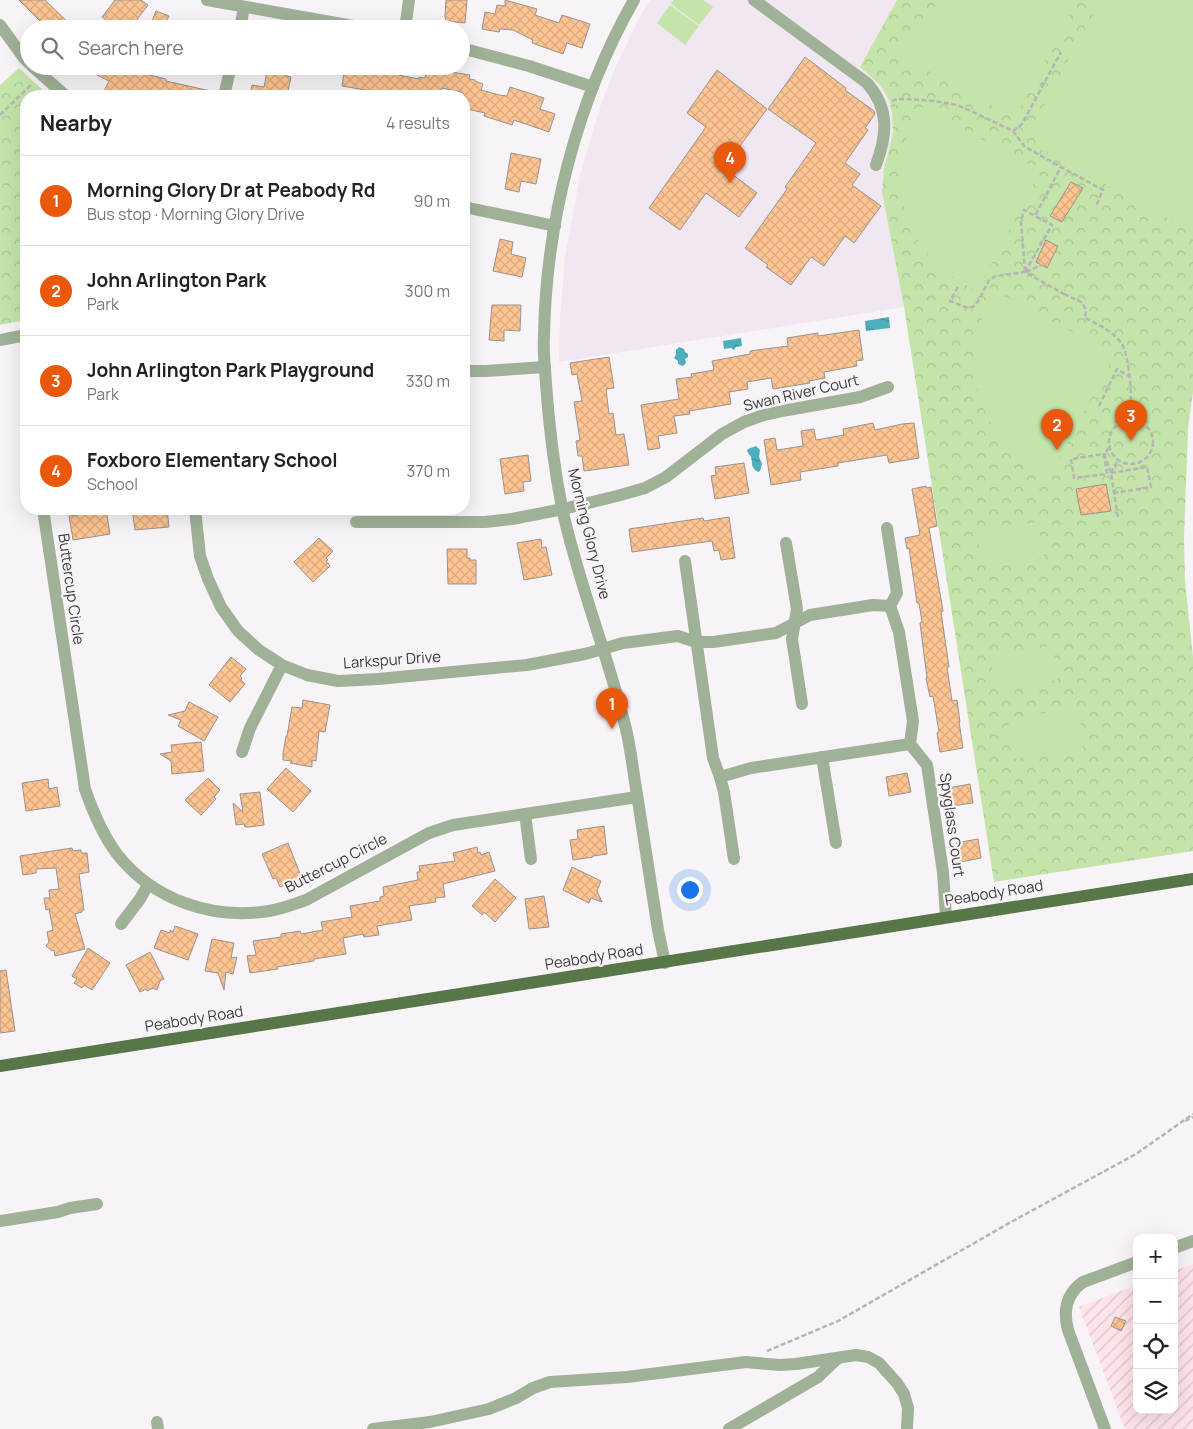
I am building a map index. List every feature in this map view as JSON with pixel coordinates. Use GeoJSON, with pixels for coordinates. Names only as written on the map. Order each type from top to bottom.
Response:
{"type":"FeatureCollection","features":[{"type":"Feature","properties":{"kind":"main road","name":"Peabody Road"},"geometry":{"type":"LineString","coordinates":[[0,1066],[1193,879]]}},
{"type":"Feature","properties":{"kind":"street"},"geometry":{"type":"LineString","coordinates":[[207,0],[318,20]]}},
{"type":"Feature","properties":{"kind":"street"},"geometry":{"type":"LineString","coordinates":[[406,20],[409,0]]}},
{"type":"Feature","properties":{"kind":"street","name":"Morning Glory Drive"},"geometry":{"type":"LineString","coordinates":[[634,0],[607,53],[593,87],[570,156],[555,226],[547,281],[544,336],[550,434],[563,509],[626,727],[658,930],[665,963]]}},
{"type":"Feature","properties":{"kind":"street"},"geometry":{"type":"LineString","coordinates":[[754,0],[874,90],[881,106],[885,125],[884,139],[876,166]]}},
{"type":"Feature","properties":{"kind":"street"},"geometry":{"type":"LineString","coordinates":[[242,20],[244,7]]}},
{"type":"Feature","properties":{"kind":"street"},"geometry":{"type":"LineString","coordinates":[[0,25],[20,51]]}},
{"type":"Feature","properties":{"kind":"street"},"geometry":{"type":"LineString","coordinates":[[470,50],[529,66],[593,87]]}},
{"type":"Feature","properties":{"kind":"street"},"geometry":{"type":"LineString","coordinates":[[42,75],[59,90]]}},
{"type":"Feature","properties":{"kind":"street"},"geometry":{"type":"LineString","coordinates":[[225,90],[229,75]]}},
{"type":"Feature","properties":{"kind":"street"},"geometry":{"type":"LineString","coordinates":[[470,208],[555,226]]}},
{"type":"Feature","properties":{"kind":"street"},"geometry":{"type":"LineString","coordinates":[[0,340],[20,336]]}},
{"type":"Feature","properties":{"kind":"street"},"geometry":{"type":"LineString","coordinates":[[470,371],[545,367]]}},
{"type":"Feature","properties":{"kind":"street","name":"Swan River Court"},"geometry":{"type":"LineString","coordinates":[[356,522],[485,522],[563,509],[644,488],[666,477],[722,434],[744,422],[764,415],[860,397],[888,386]]}},
{"type":"Feature","properties":{"kind":"street","name":"Buttercup Circle"},"geometry":{"type":"LineString","coordinates":[[45,515],[85,789],[96,820],[106,838],[118,854],[148,885],[163,894],[203,909],[227,913],[270,911],[312,897],[429,833],[453,825],[638,797]]}},
{"type":"Feature","properties":{"kind":"street","name":"Larkspur Drive"},"geometry":{"type":"LineString","coordinates":[[195,515],[200,556],[208,579],[221,607],[238,631],[259,650],[282,664],[307,675],[338,681],[368,680],[528,665],[585,654],[623,643],[678,636],[696,642],[713,642],[776,633],[810,615],[872,605],[890,606]]}},
{"type":"Feature","properties":{"kind":"street"},"geometry":{"type":"LineString","coordinates":[[720,777],[751,768],[910,744],[913,721],[898,632],[890,606],[897,593],[887,528]]}},
{"type":"Feature","properties":{"kind":"street"},"geometry":{"type":"LineString","coordinates":[[786,543],[797,609],[792,639],[802,704]]}},
{"type":"Feature","properties":{"kind":"street"},"geometry":{"type":"LineString","coordinates":[[685,561],[713,758],[720,777],[734,860]]}},
{"type":"Feature","properties":{"kind":"street"},"geometry":{"type":"LineString","coordinates":[[242,752],[250,728],[282,664]]}},
{"type":"Feature","properties":{"kind":"street","name":"Spyglass Court"},"geometry":{"type":"LineString","coordinates":[[910,744],[926,765],[943,872],[946,917]]}},
{"type":"Feature","properties":{"kind":"street"},"geometry":{"type":"LineString","coordinates":[[822,757],[836,843]]}},
{"type":"Feature","properties":{"kind":"street"},"geometry":{"type":"LineString","coordinates":[[525,814],[531,859]]}},
{"type":"Feature","properties":{"kind":"street"},"geometry":{"type":"LineString","coordinates":[[121,924],[148,885]]}},
{"type":"Feature","properties":{"kind":"street"},"geometry":{"type":"LineString","coordinates":[[0,1221],[97,1204]]}},
{"type":"Feature","properties":{"kind":"street"},"geometry":{"type":"LineString","coordinates":[[1178,1247],[1193,1242]]}},
{"type":"Feature","properties":{"kind":"street"},"geometry":{"type":"LineString","coordinates":[[1104,1429],[1068,1330],[1065,1314],[1066,1307],[1071,1295],[1083,1282],[1133,1263]]}},
{"type":"Feature","properties":{"kind":"street"},"geometry":{"type":"LineString","coordinates":[[373,1429],[430,1422],[489,1409],[550,1382],[627,1377],[746,1362],[788,1364],[856,1355],[868,1357],[880,1363],[897,1383],[904,1394],[908,1408],[907,1429]]}},
{"type":"Feature","properties":{"kind":"street"},"geometry":{"type":"LineString","coordinates":[[729,1429],[818,1377],[838,1358]]}},
{"type":"Feature","properties":{"kind":"path"},"geometry":{"type":"LineString","coordinates":[[1013,131],[1022,124],[1061,52]]}},
{"type":"Feature","properties":{"kind":"path"},"geometry":{"type":"LineString","coordinates":[[26,90],[32,84]]}},
{"type":"Feature","properties":{"kind":"path"},"geometry":{"type":"LineString","coordinates":[[0,115],[20,96]]}},
{"type":"Feature","properties":{"kind":"path"},"geometry":{"type":"LineString","coordinates":[[881,106],[906,99],[957,105],[1013,131],[1024,147],[1103,190],[1096,206]]}},
{"type":"Feature","properties":{"kind":"path"},"geometry":{"type":"LineString","coordinates":[[1034,216],[1061,167]]}},
{"type":"Feature","properties":{"kind":"path"},"geometry":{"type":"LineString","coordinates":[[1024,210],[1052,225],[1025,272],[1020,222],[1024,210]]}},
{"type":"Feature","properties":{"kind":"path"},"geometry":{"type":"LineString","coordinates":[[958,287],[950,301],[965,307],[973,307],[980,300],[989,280],[996,276],[1025,272],[1041,265]]}},
{"type":"Feature","properties":{"kind":"path"},"geometry":{"type":"LineString","coordinates":[[1025,272],[1083,303],[1086,311],[1085,318],[1107,329],[1123,345],[1130,376],[1131,410],[1127,420]]}},
{"type":"Feature","properties":{"kind":"path"},"geometry":{"type":"LineString","coordinates":[[1099,406],[1117,369],[1130,376]]}},
{"type":"Feature","properties":{"kind":"path"},"geometry":{"type":"LineString","coordinates":[[1134,419],[1147,426],[1153,439],[1153,447],[1145,459],[1132,464],[1124,463],[1113,455],[1108,440],[1114,427],[1120,422],[1127,420],[1134,419]]}},
{"type":"Feature","properties":{"kind":"path"},"geometry":{"type":"LineString","coordinates":[[1104,454],[1107,474],[1074,478],[1071,459],[1104,454],[1110,448]]}},
{"type":"Feature","properties":{"kind":"path"},"geometry":{"type":"LineString","coordinates":[[1104,454],[1111,473],[1118,518]]}},
{"type":"Feature","properties":{"kind":"path"},"geometry":{"type":"LineString","coordinates":[[1111,473],[1118,460]]}},
{"type":"Feature","properties":{"kind":"path"},"geometry":{"type":"LineString","coordinates":[[1111,473],[1147,467],[1151,488],[1114,493]]}},
{"type":"Feature","properties":{"kind":"path"},"geometry":{"type":"LineString","coordinates":[[766,1351],[838,1321],[1136,1154],[1177,1124],[1193,1116]]}},
{"type":"Feature","properties":{"kind":"shaded area"},"geometry":{"type":"Polygon","coordinates":[[[650,0],[897,0],[860,67],[881,86],[890,102],[893,134],[884,168],[882,192],[904,307],[559,362],[560,318],[565,258],[580,175],[600,107],[617,64],[639,18],[650,0]]]}},
{"type":"Feature","properties":{"kind":"shaded area"},"geometry":{"type":"Polygon","coordinates":[[[1193,1264],[1193,1429],[1125,1429],[1079,1307],[1133,1287],[1133,1414],[1178,1414],[1178,1270],[1193,1264]]]}},
{"type":"Feature","properties":{"kind":"green space"},"geometry":{"type":"Polygon","coordinates":[[[674,0],[703,0],[713,7],[699,25],[671,4],[674,0]]]}},
{"type":"Feature","properties":{"kind":"green space"},"geometry":{"type":"Polygon","coordinates":[[[897,0],[1193,0],[1193,392],[1188,429],[1184,538],[1185,581],[1193,657],[1193,851],[994,882],[904,307],[882,192],[884,168],[893,134],[892,114],[890,102],[881,86],[860,67],[897,0]]]}},
{"type":"Feature","properties":{"kind":"green space"},"geometry":{"type":"Polygon","coordinates":[[[944,0],[1074,0],[1076,2],[1019,110],[1007,114],[899,55],[912,32],[923,18],[944,0]]]}},
{"type":"Feature","properties":{"kind":"green space"},"geometry":{"type":"Polygon","coordinates":[[[1101,0],[1190,0],[1193,3],[1193,232],[1037,147],[1032,129],[1101,0]]]}},
{"type":"Feature","properties":{"kind":"green space"},"geometry":{"type":"Polygon","coordinates":[[[670,5],[699,26],[685,45],[657,23],[670,5]]]}},
{"type":"Feature","properties":{"kind":"green space"},"geometry":{"type":"Polygon","coordinates":[[[19,68],[20,75],[26,75],[43,90],[20,90],[20,321],[0,325],[0,85],[19,68]]]}},
{"type":"Feature","properties":{"kind":"green space"},"geometry":{"type":"Polygon","coordinates":[[[921,107],[1032,166],[1036,179],[977,291],[950,275],[929,255],[918,241],[904,208],[900,173],[902,155],[906,138],[921,107]]]}},
{"type":"Feature","properties":{"kind":"green space"},"geometry":{"type":"Polygon","coordinates":[[[996,292],[1106,350],[1110,363],[1051,474],[1031,463],[1012,449],[990,422],[983,406],[975,371],[975,353],[977,336],[983,315],[996,292]]]}},
{"type":"Feature","properties":{"kind":"green space"},"geometry":{"type":"Polygon","coordinates":[[[1037,522],[1044,557],[982,565],[976,530],[1037,522]]]}},
{"type":"Feature","properties":{"kind":"green space"},"geometry":{"type":"Polygon","coordinates":[[[1053,646],[1058,680],[996,690],[990,655],[1053,646]]]}},
{"type":"Feature","properties":{"kind":"green space"},"geometry":{"type":"Polygon","coordinates":[[[1079,707],[1083,749],[1014,759],[1008,719],[1079,707]]]}},
{"type":"Feature","properties":{"kind":"water"},"geometry":{"type":"Polygon","coordinates":[[[889,317],[890,328],[866,331],[865,321],[889,317]]]}},
{"type":"Feature","properties":{"kind":"water"},"geometry":{"type":"Polygon","coordinates":[[[741,338],[742,346],[736,347],[734,350],[731,348],[724,349],[723,341],[741,338]]]}},
{"type":"Feature","properties":{"kind":"water"},"geometry":{"type":"Polygon","coordinates":[[[679,347],[688,354],[688,357],[685,359],[686,363],[683,366],[678,364],[678,361],[674,358],[679,347]]]}},
{"type":"Feature","properties":{"kind":"water"},"geometry":{"type":"Polygon","coordinates":[[[756,446],[760,450],[759,457],[762,464],[758,472],[753,467],[751,457],[747,451],[756,446]]]}},
{"type":"Feature","properties":{"kind":"building"},"geometry":{"type":"Polygon","coordinates":[[[19,0],[45,0],[66,20],[39,20],[19,0]]]}},
{"type":"Feature","properties":{"kind":"building"},"geometry":{"type":"Polygon","coordinates":[[[115,0],[141,0],[148,5],[137,20],[106,20],[102,17],[115,0]]]}},
{"type":"Feature","properties":{"kind":"building"},"geometry":{"type":"Polygon","coordinates":[[[446,0],[467,0],[465,20],[446,20],[446,0]]]}},
{"type":"Feature","properties":{"kind":"building"},"geometry":{"type":"Polygon","coordinates":[[[505,0],[537,9],[535,15],[559,23],[562,15],[590,24],[582,48],[567,43],[563,54],[532,43],[533,40],[513,30],[500,29],[499,32],[482,29],[485,12],[495,14],[497,5],[505,6],[505,0]]]}},
{"type":"Feature","properties":{"kind":"building"},"geometry":{"type":"Polygon","coordinates":[[[156,11],[169,16],[167,20],[152,20],[156,11]]]}},
{"type":"Feature","properties":{"kind":"building"},"geometry":{"type":"Polygon","coordinates":[[[805,57],[874,111],[875,114],[865,128],[868,130],[845,163],[860,174],[852,185],[881,206],[854,243],[845,236],[824,266],[811,257],[791,285],[766,267],[768,265],[745,248],[787,189],[785,187],[816,143],[768,109],[805,57]]]}},
{"type":"Feature","properties":{"kind":"building"},"geometry":{"type":"Polygon","coordinates":[[[717,70],[767,109],[724,168],[757,193],[739,217],[706,193],[680,230],[649,208],[706,127],[687,113],[717,70]]]}},
{"type":"Feature","properties":{"kind":"building"},"geometry":{"type":"Polygon","coordinates":[[[97,75],[150,75],[166,79],[166,81],[206,90],[104,90],[109,81],[97,75]]]}},
{"type":"Feature","properties":{"kind":"building"},"geometry":{"type":"Polygon","coordinates":[[[266,75],[286,75],[291,77],[288,90],[251,90],[252,85],[264,87],[266,75]]]}},
{"type":"Feature","properties":{"kind":"building"},"geometry":{"type":"Polygon","coordinates":[[[344,75],[398,75],[419,79],[419,77],[425,78],[426,75],[470,75],[469,79],[483,84],[481,90],[507,96],[510,87],[544,98],[540,109],[555,114],[549,132],[514,120],[512,125],[484,116],[485,113],[470,110],[470,90],[442,88],[442,90],[365,90],[342,86],[344,75]]]}},
{"type":"Feature","properties":{"kind":"building"},"geometry":{"type":"Polygon","coordinates":[[[511,153],[541,159],[536,184],[521,181],[519,192],[505,189],[511,153]]]}},
{"type":"Feature","properties":{"kind":"building"},"geometry":{"type":"Polygon","coordinates":[[[1071,182],[1083,188],[1062,222],[1050,216],[1071,182]]]}},
{"type":"Feature","properties":{"kind":"building"},"geometry":{"type":"Polygon","coordinates":[[[500,239],[513,242],[511,254],[526,258],[522,277],[493,271],[500,239]]]}},
{"type":"Feature","properties":{"kind":"building"},"geometry":{"type":"Polygon","coordinates":[[[1046,240],[1058,246],[1047,268],[1036,262],[1046,240]]]}},
{"type":"Feature","properties":{"kind":"building"},"geometry":{"type":"Polygon","coordinates":[[[492,305],[521,305],[520,331],[504,330],[504,341],[489,340],[492,305]]]}},
{"type":"Feature","properties":{"kind":"building"},"geometry":{"type":"Polygon","coordinates":[[[859,330],[863,360],[856,361],[857,366],[824,372],[825,378],[809,381],[810,383],[773,389],[771,378],[747,382],[748,389],[729,392],[731,404],[689,411],[690,414],[674,416],[677,433],[658,436],[660,448],[648,450],[641,405],[679,399],[676,379],[692,377],[691,374],[714,370],[712,361],[750,354],[750,351],[788,346],[787,338],[818,333],[818,336],[859,330]]]}},
{"type":"Feature","properties":{"kind":"building"},"geometry":{"type":"Polygon","coordinates":[[[609,357],[614,388],[606,389],[609,414],[613,413],[616,435],[624,434],[629,465],[584,471],[582,456],[578,456],[576,441],[580,440],[574,402],[582,401],[577,374],[572,375],[570,363],[609,357]]]}},
{"type":"Feature","properties":{"kind":"building"},"geometry":{"type":"Polygon","coordinates":[[[873,423],[875,430],[914,423],[919,458],[889,463],[887,455],[838,463],[838,466],[800,472],[801,480],[771,485],[764,440],[775,438],[777,450],[803,446],[801,431],[814,429],[816,440],[844,435],[843,429],[873,423]]]}},
{"type":"Feature","properties":{"kind":"building"},"geometry":{"type":"Polygon","coordinates":[[[528,455],[531,481],[523,482],[524,491],[505,494],[500,459],[528,455]]]}},
{"type":"Feature","properties":{"kind":"building"},"geometry":{"type":"Polygon","coordinates":[[[744,463],[749,493],[715,499],[711,476],[716,475],[715,467],[744,463]]]}},
{"type":"Feature","properties":{"kind":"building"},"geometry":{"type":"Polygon","coordinates":[[[1106,484],[1111,511],[1081,515],[1076,489],[1106,484]]]}},
{"type":"Feature","properties":{"kind":"building"},"geometry":{"type":"Polygon","coordinates":[[[926,486],[926,488],[931,487],[937,526],[929,528],[943,611],[941,612],[952,701],[957,700],[963,748],[940,752],[933,696],[930,697],[926,678],[919,603],[917,603],[909,548],[907,549],[905,538],[920,535],[912,489],[926,486]]]}},
{"type":"Feature","properties":{"kind":"building"},"geometry":{"type":"Polygon","coordinates":[[[107,515],[110,534],[73,540],[69,516],[107,515]]]}},
{"type":"Feature","properties":{"kind":"building"},"geometry":{"type":"Polygon","coordinates":[[[133,515],[168,515],[169,527],[135,530],[133,515]]]}},
{"type":"Feature","properties":{"kind":"building"},"geometry":{"type":"Polygon","coordinates":[[[729,517],[735,558],[721,560],[719,550],[714,551],[712,541],[632,552],[629,529],[703,518],[704,521],[729,517]]]}},
{"type":"Feature","properties":{"kind":"building"},"geometry":{"type":"Polygon","coordinates":[[[319,538],[333,551],[326,558],[330,566],[313,582],[294,562],[319,538]]]}},
{"type":"Feature","properties":{"kind":"building"},"geometry":{"type":"Polygon","coordinates":[[[541,539],[542,548],[546,547],[552,575],[524,580],[517,543],[541,539]]]}},
{"type":"Feature","properties":{"kind":"building"},"geometry":{"type":"Polygon","coordinates":[[[447,549],[467,549],[467,558],[476,560],[476,584],[448,584],[447,549]]]}},
{"type":"Feature","properties":{"kind":"building"},"geometry":{"type":"Polygon","coordinates":[[[231,657],[246,669],[240,676],[245,684],[230,702],[209,685],[231,657]]]}},
{"type":"Feature","properties":{"kind":"building"},"geometry":{"type":"Polygon","coordinates":[[[303,700],[330,705],[325,732],[319,731],[316,761],[312,760],[312,767],[283,760],[292,707],[302,708],[303,700]]]}},
{"type":"Feature","properties":{"kind":"building"},"geometry":{"type":"Polygon","coordinates":[[[189,702],[218,717],[204,741],[178,726],[181,720],[168,715],[185,711],[189,702]]]}},
{"type":"Feature","properties":{"kind":"building"},"geometry":{"type":"Polygon","coordinates":[[[201,742],[204,771],[172,774],[171,761],[160,754],[172,752],[171,745],[201,742]]]}},
{"type":"Feature","properties":{"kind":"building"},"geometry":{"type":"Polygon","coordinates":[[[286,768],[311,791],[293,812],[267,789],[286,768]]]}},
{"type":"Feature","properties":{"kind":"building"},"geometry":{"type":"Polygon","coordinates":[[[907,773],[911,792],[889,796],[886,777],[907,773]]]}},
{"type":"Feature","properties":{"kind":"building"},"geometry":{"type":"Polygon","coordinates":[[[208,778],[220,790],[214,797],[216,799],[201,815],[185,800],[208,778]]]}},
{"type":"Feature","properties":{"kind":"building"},"geometry":{"type":"Polygon","coordinates":[[[48,779],[49,789],[57,787],[60,806],[26,811],[22,783],[48,779]]]}},
{"type":"Feature","properties":{"kind":"building"},"geometry":{"type":"Polygon","coordinates":[[[970,784],[973,803],[951,806],[948,788],[970,784]]]}},
{"type":"Feature","properties":{"kind":"building"},"geometry":{"type":"Polygon","coordinates":[[[260,792],[264,825],[245,827],[244,824],[236,825],[233,803],[243,812],[240,794],[260,792]]]}},
{"type":"Feature","properties":{"kind":"building"},"geometry":{"type":"Polygon","coordinates":[[[604,826],[607,854],[573,860],[570,840],[578,839],[577,830],[604,826]]]}},
{"type":"Feature","properties":{"kind":"building"},"geometry":{"type":"Polygon","coordinates":[[[978,839],[981,858],[960,862],[956,843],[978,839]]]}},
{"type":"Feature","properties":{"kind":"building"},"geometry":{"type":"Polygon","coordinates":[[[288,843],[302,879],[280,887],[276,878],[273,879],[262,854],[288,843]]]}},
{"type":"Feature","properties":{"kind":"building"},"geometry":{"type":"Polygon","coordinates":[[[477,847],[478,853],[480,852],[481,855],[489,852],[495,871],[443,884],[445,897],[435,898],[436,902],[409,906],[412,920],[377,926],[379,935],[364,937],[363,934],[343,938],[346,954],[277,967],[278,969],[250,973],[247,956],[256,955],[253,941],[281,937],[281,934],[300,931],[301,934],[323,930],[321,922],[352,917],[350,906],[380,901],[380,897],[384,896],[383,887],[418,880],[417,872],[420,872],[419,866],[455,861],[453,853],[477,847]]]}},
{"type":"Feature","properties":{"kind":"building"},"geometry":{"type":"Polygon","coordinates":[[[72,848],[73,851],[81,850],[81,853],[87,853],[89,872],[79,874],[84,910],[75,914],[85,949],[55,956],[54,950],[52,951],[46,946],[49,942],[47,932],[53,930],[49,909],[46,910],[44,898],[50,898],[49,890],[59,889],[56,868],[36,869],[36,873],[23,875],[20,856],[72,848]]]}},
{"type":"Feature","properties":{"kind":"building"},"geometry":{"type":"Polygon","coordinates":[[[572,867],[601,881],[597,891],[602,902],[591,898],[589,903],[563,890],[572,867]]]}},
{"type":"Feature","properties":{"kind":"building"},"geometry":{"type":"Polygon","coordinates":[[[495,879],[516,898],[495,922],[484,912],[482,915],[472,906],[495,879]]]}},
{"type":"Feature","properties":{"kind":"building"},"geometry":{"type":"Polygon","coordinates":[[[544,896],[549,927],[529,929],[525,899],[544,896]]]}},
{"type":"Feature","properties":{"kind":"building"},"geometry":{"type":"Polygon","coordinates":[[[175,926],[198,934],[188,960],[154,948],[161,930],[170,933],[170,930],[173,932],[175,926]]]}},
{"type":"Feature","properties":{"kind":"building"},"geometry":{"type":"Polygon","coordinates":[[[212,939],[234,943],[231,958],[237,957],[233,974],[226,972],[224,990],[218,973],[205,971],[212,939]]]}},
{"type":"Feature","properties":{"kind":"building"},"geometry":{"type":"Polygon","coordinates":[[[88,948],[110,963],[92,990],[84,985],[82,988],[74,983],[77,979],[72,976],[88,948]]]}},
{"type":"Feature","properties":{"kind":"building"},"geometry":{"type":"Polygon","coordinates":[[[150,952],[164,979],[160,981],[157,990],[153,988],[140,992],[126,965],[150,952]]]}},
{"type":"Feature","properties":{"kind":"building"},"geometry":{"type":"Polygon","coordinates":[[[6,970],[15,1031],[0,1033],[0,971],[6,970]]]}},
{"type":"Feature","properties":{"kind":"building"},"geometry":{"type":"Polygon","coordinates":[[[1115,1317],[1126,1321],[1121,1331],[1111,1326],[1115,1317]]]}},
{"type":"Feature","properties":{"kind":"place","name":"Foxboro Elementary School"},"geometry":{"type":"Point","coordinates":[730,183]}},
{"type":"Feature","properties":{"kind":"place","name":"John Arlington Park Playground"},"geometry":{"type":"Point","coordinates":[1131,441]}},
{"type":"Feature","properties":{"kind":"place","name":"John Arlington Park"},"geometry":{"type":"Point","coordinates":[1057,450]}},
{"type":"Feature","properties":{"kind":"place","name":"Morning Glory Dr at Peabody Rd"},"geometry":{"type":"Point","coordinates":[612,729]}}]}
